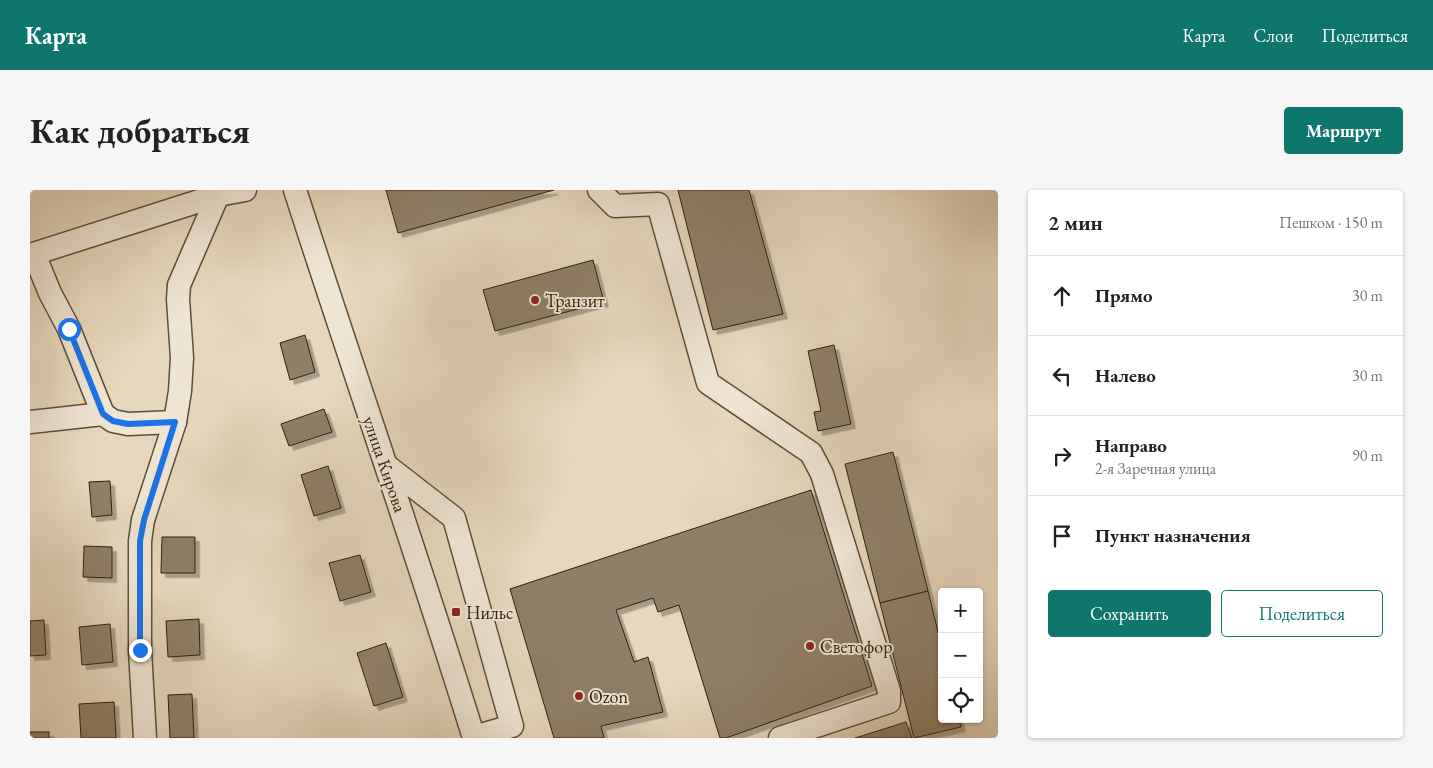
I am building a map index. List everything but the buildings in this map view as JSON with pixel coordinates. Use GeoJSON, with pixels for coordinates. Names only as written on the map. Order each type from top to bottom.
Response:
{"type":"FeatureCollection","features":[{"type":"Feature","properties":{"kind":"street"},"geometry":{"type":"LineString","coordinates":[[175,422],[128,424],[113,421],[103,414],[69,329],[32,254],[218,195],[245,190]]}},
{"type":"Feature","properties":{"kind":"street","name":"улица Кирова"},"geometry":{"type":"LineString","coordinates":[[295,190],[358,385],[387,466],[474,737]]}},
{"type":"Feature","properties":{"kind":"street"},"geometry":{"type":"LineString","coordinates":[[599,190],[615,206],[658,204],[708,383],[811,454],[822,474],[889,691],[889,702],[780,738]]}},
{"type":"Feature","properties":{"kind":"street"},"geometry":{"type":"LineString","coordinates":[[145,738],[140,650],[140,541],[144,520],[175,422],[180,391],[182,358],[178,299],[179,285],[218,195]]}},
{"type":"Feature","properties":{"kind":"street"},"geometry":{"type":"LineString","coordinates":[[30,422],[103,414]]}},
{"type":"Feature","properties":{"kind":"street"},"geometry":{"type":"LineString","coordinates":[[387,466],[454,518],[512,726],[474,737]]}},
{"type":"Feature","properties":{"kind":"place","name":"Транзит"},"geometry":{"type":"Point","coordinates":[535,300]}},
{"type":"Feature","properties":{"kind":"place","name":"Нильс"},"geometry":{"type":"Point","coordinates":[456,612]}},
{"type":"Feature","properties":{"kind":"place","name":"Светофор"},"geometry":{"type":"Point","coordinates":[810,646]}},
{"type":"Feature","properties":{"kind":"place","name":"Ozon"},"geometry":{"type":"Point","coordinates":[579,696]}},
{"type":"Feature","properties":{"kind":"route"},"geometry":{"type":"LineString","coordinates":[[69,329],[103,414],[113,421],[128,424],[175,422],[144,520],[140,541],[140,650]]}}]}
